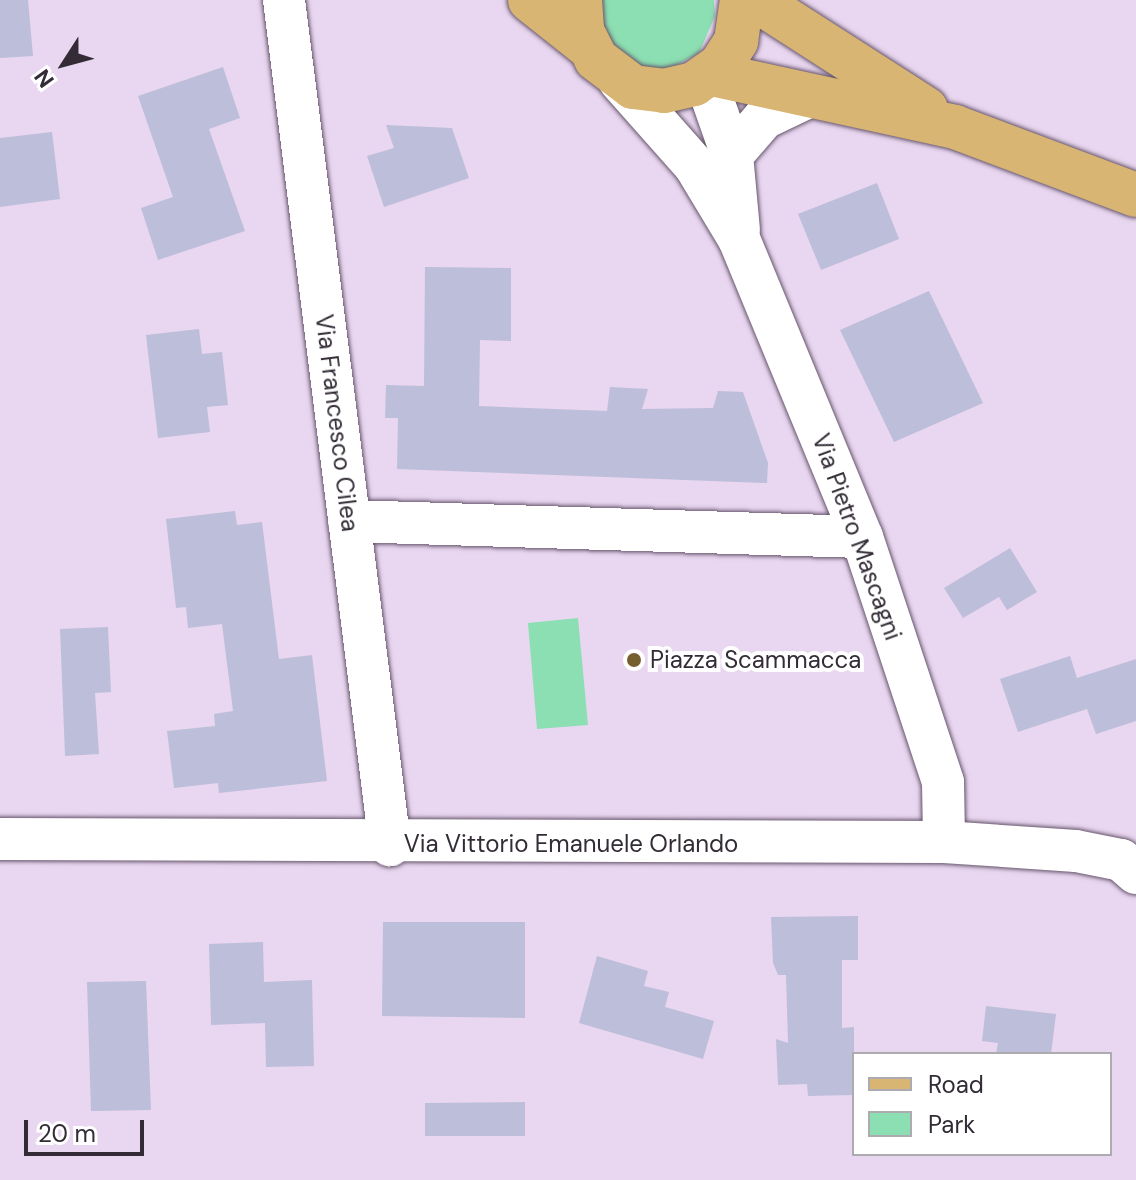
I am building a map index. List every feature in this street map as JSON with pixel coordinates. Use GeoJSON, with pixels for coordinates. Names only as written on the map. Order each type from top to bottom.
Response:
{"type":"FeatureCollection","features":[{"type":"Feature","properties":{"kind":"main road"},"geometry":{"type":"LineString","coordinates":[[530,0],[588,46],[619,80],[664,91],[708,76],[955,127],[1136,195]]}},
{"type":"Feature","properties":{"kind":"main road"},"geometry":{"type":"LineString","coordinates":[[580,0],[588,46]]}},
{"type":"Feature","properties":{"kind":"main road"},"geometry":{"type":"LineString","coordinates":[[708,76],[736,41],[742,0]]}},
{"type":"Feature","properties":{"kind":"main road"},"geometry":{"type":"LineString","coordinates":[[756,0],[955,127]]}},
{"type":"Feature","properties":{"kind":"street","name":"Via Francesco Cilea"},"geometry":{"type":"LineString","coordinates":[[284,0],[390,845]]}},
{"type":"Feature","properties":{"kind":"street"},"geometry":{"type":"LineString","coordinates":[[708,76],[732,155],[739,239]]}},
{"type":"Feature","properties":{"kind":"street"},"geometry":{"type":"LineString","coordinates":[[619,80],[695,166],[739,239]]}},
{"type":"Feature","properties":{"kind":"street"},"geometry":{"type":"LineString","coordinates":[[732,155],[764,118],[806,98]]}},
{"type":"Feature","properties":{"kind":"street","name":"Via Pietro Mascagni"},"geometry":{"type":"LineString","coordinates":[[739,239],[862,537],[943,782],[944,842]]}},
{"type":"Feature","properties":{"kind":"street"},"geometry":{"type":"LineString","coordinates":[[349,521],[862,537]]}},
{"type":"Feature","properties":{"kind":"street","name":"Via Vittorio Emanuele Orlando"},"geometry":{"type":"LineString","coordinates":[[0,839],[390,845],[944,842],[1076,851],[1121,860],[1136,873]]}},
{"type":"Feature","properties":{"kind":"green space"},"geometry":{"type":"Polygon","coordinates":[[[593,0],[714,0],[715,16],[699,53],[664,72],[643,72],[608,53],[593,0]]]}},
{"type":"Feature","properties":{"kind":"green space"},"geometry":{"type":"Polygon","coordinates":[[[578,618],[588,725],[537,729],[528,623],[578,618]]]}},
{"type":"Feature","properties":{"kind":"building"},"geometry":{"type":"Polygon","coordinates":[[[0,0],[28,0],[33,56],[0,58],[0,0]]]}},
{"type":"Feature","properties":{"kind":"building"},"geometry":{"type":"Polygon","coordinates":[[[223,67],[240,118],[209,129],[245,231],[158,260],[141,208],[173,197],[138,96],[223,67]]]}},
{"type":"Feature","properties":{"kind":"building"},"geometry":{"type":"Polygon","coordinates":[[[386,125],[452,128],[469,178],[384,207],[367,156],[394,148],[386,125]]]}},
{"type":"Feature","properties":{"kind":"building"},"geometry":{"type":"Polygon","coordinates":[[[52,132],[60,199],[0,207],[0,138],[52,132]]]}},
{"type":"Feature","properties":{"kind":"building"},"geometry":{"type":"Polygon","coordinates":[[[877,183],[899,239],[821,270],[798,214],[877,183]]]}},
{"type":"Feature","properties":{"kind":"building"},"geometry":{"type":"Polygon","coordinates":[[[425,267],[511,268],[511,341],[480,340],[479,406],[607,411],[610,387],[648,389],[642,409],[713,408],[718,391],[743,392],[768,463],[767,483],[397,469],[398,418],[385,418],[386,385],[424,386],[425,267]]]}},
{"type":"Feature","properties":{"kind":"building"},"geometry":{"type":"Polygon","coordinates":[[[929,291],[983,403],[894,442],[840,330],[929,291]]]}},
{"type":"Feature","properties":{"kind":"building"},"geometry":{"type":"Polygon","coordinates":[[[199,329],[202,354],[222,352],[228,405],[207,407],[210,432],[158,438],[146,335],[199,329]]]}},
{"type":"Feature","properties":{"kind":"building"},"geometry":{"type":"Polygon","coordinates":[[[235,511],[237,525],[262,522],[279,659],[312,655],[327,781],[219,793],[218,783],[174,788],[167,731],[215,726],[214,714],[233,711],[222,624],[188,628],[186,607],[176,608],[166,519],[235,511]]]}},
{"type":"Feature","properties":{"kind":"building"},"geometry":{"type":"Polygon","coordinates":[[[1010,548],[1037,592],[1007,610],[999,597],[963,618],[944,588],[1010,548]]]}},
{"type":"Feature","properties":{"kind":"building"},"geometry":{"type":"Polygon","coordinates":[[[108,627],[111,692],[95,693],[99,754],[65,756],[60,629],[108,627]]]}},
{"type":"Feature","properties":{"kind":"building"},"geometry":{"type":"Polygon","coordinates":[[[1070,656],[1077,678],[1136,659],[1136,721],[1096,734],[1087,709],[1018,732],[1000,679],[1070,656]]]}},
{"type":"Feature","properties":{"kind":"building"},"geometry":{"type":"Polygon","coordinates":[[[858,916],[858,960],[842,960],[842,1028],[854,1027],[852,1095],[808,1096],[807,1084],[778,1085],[776,1039],[788,1043],[786,975],[778,975],[773,963],[771,917],[858,916]]]}},
{"type":"Feature","properties":{"kind":"building"},"geometry":{"type":"Polygon","coordinates":[[[383,922],[525,922],[525,1018],[382,1016],[383,922]]]}},
{"type":"Feature","properties":{"kind":"building"},"geometry":{"type":"Polygon","coordinates":[[[263,942],[264,982],[312,980],[314,1066],[266,1067],[265,1023],[211,1025],[209,944],[263,942]]]}},
{"type":"Feature","properties":{"kind":"building"},"geometry":{"type":"Polygon","coordinates":[[[597,956],[648,971],[644,986],[669,992],[665,1007],[714,1021],[703,1059],[579,1023],[597,956]]]}},
{"type":"Feature","properties":{"kind":"building"},"geometry":{"type":"Polygon","coordinates":[[[146,981],[151,1110],[91,1111],[87,982],[146,981]]]}},
{"type":"Feature","properties":{"kind":"building"},"geometry":{"type":"Polygon","coordinates":[[[986,1006],[1056,1014],[1051,1052],[996,1052],[998,1043],[982,1041],[986,1006]]]}},
{"type":"Feature","properties":{"kind":"building"},"geometry":{"type":"Polygon","coordinates":[[[525,1102],[525,1136],[425,1136],[425,1103],[525,1102]]]}},
{"type":"Feature","properties":{"kind":"place","name":"Piazza Scammacca"},"geometry":{"type":"Point","coordinates":[634,660]}}]}
